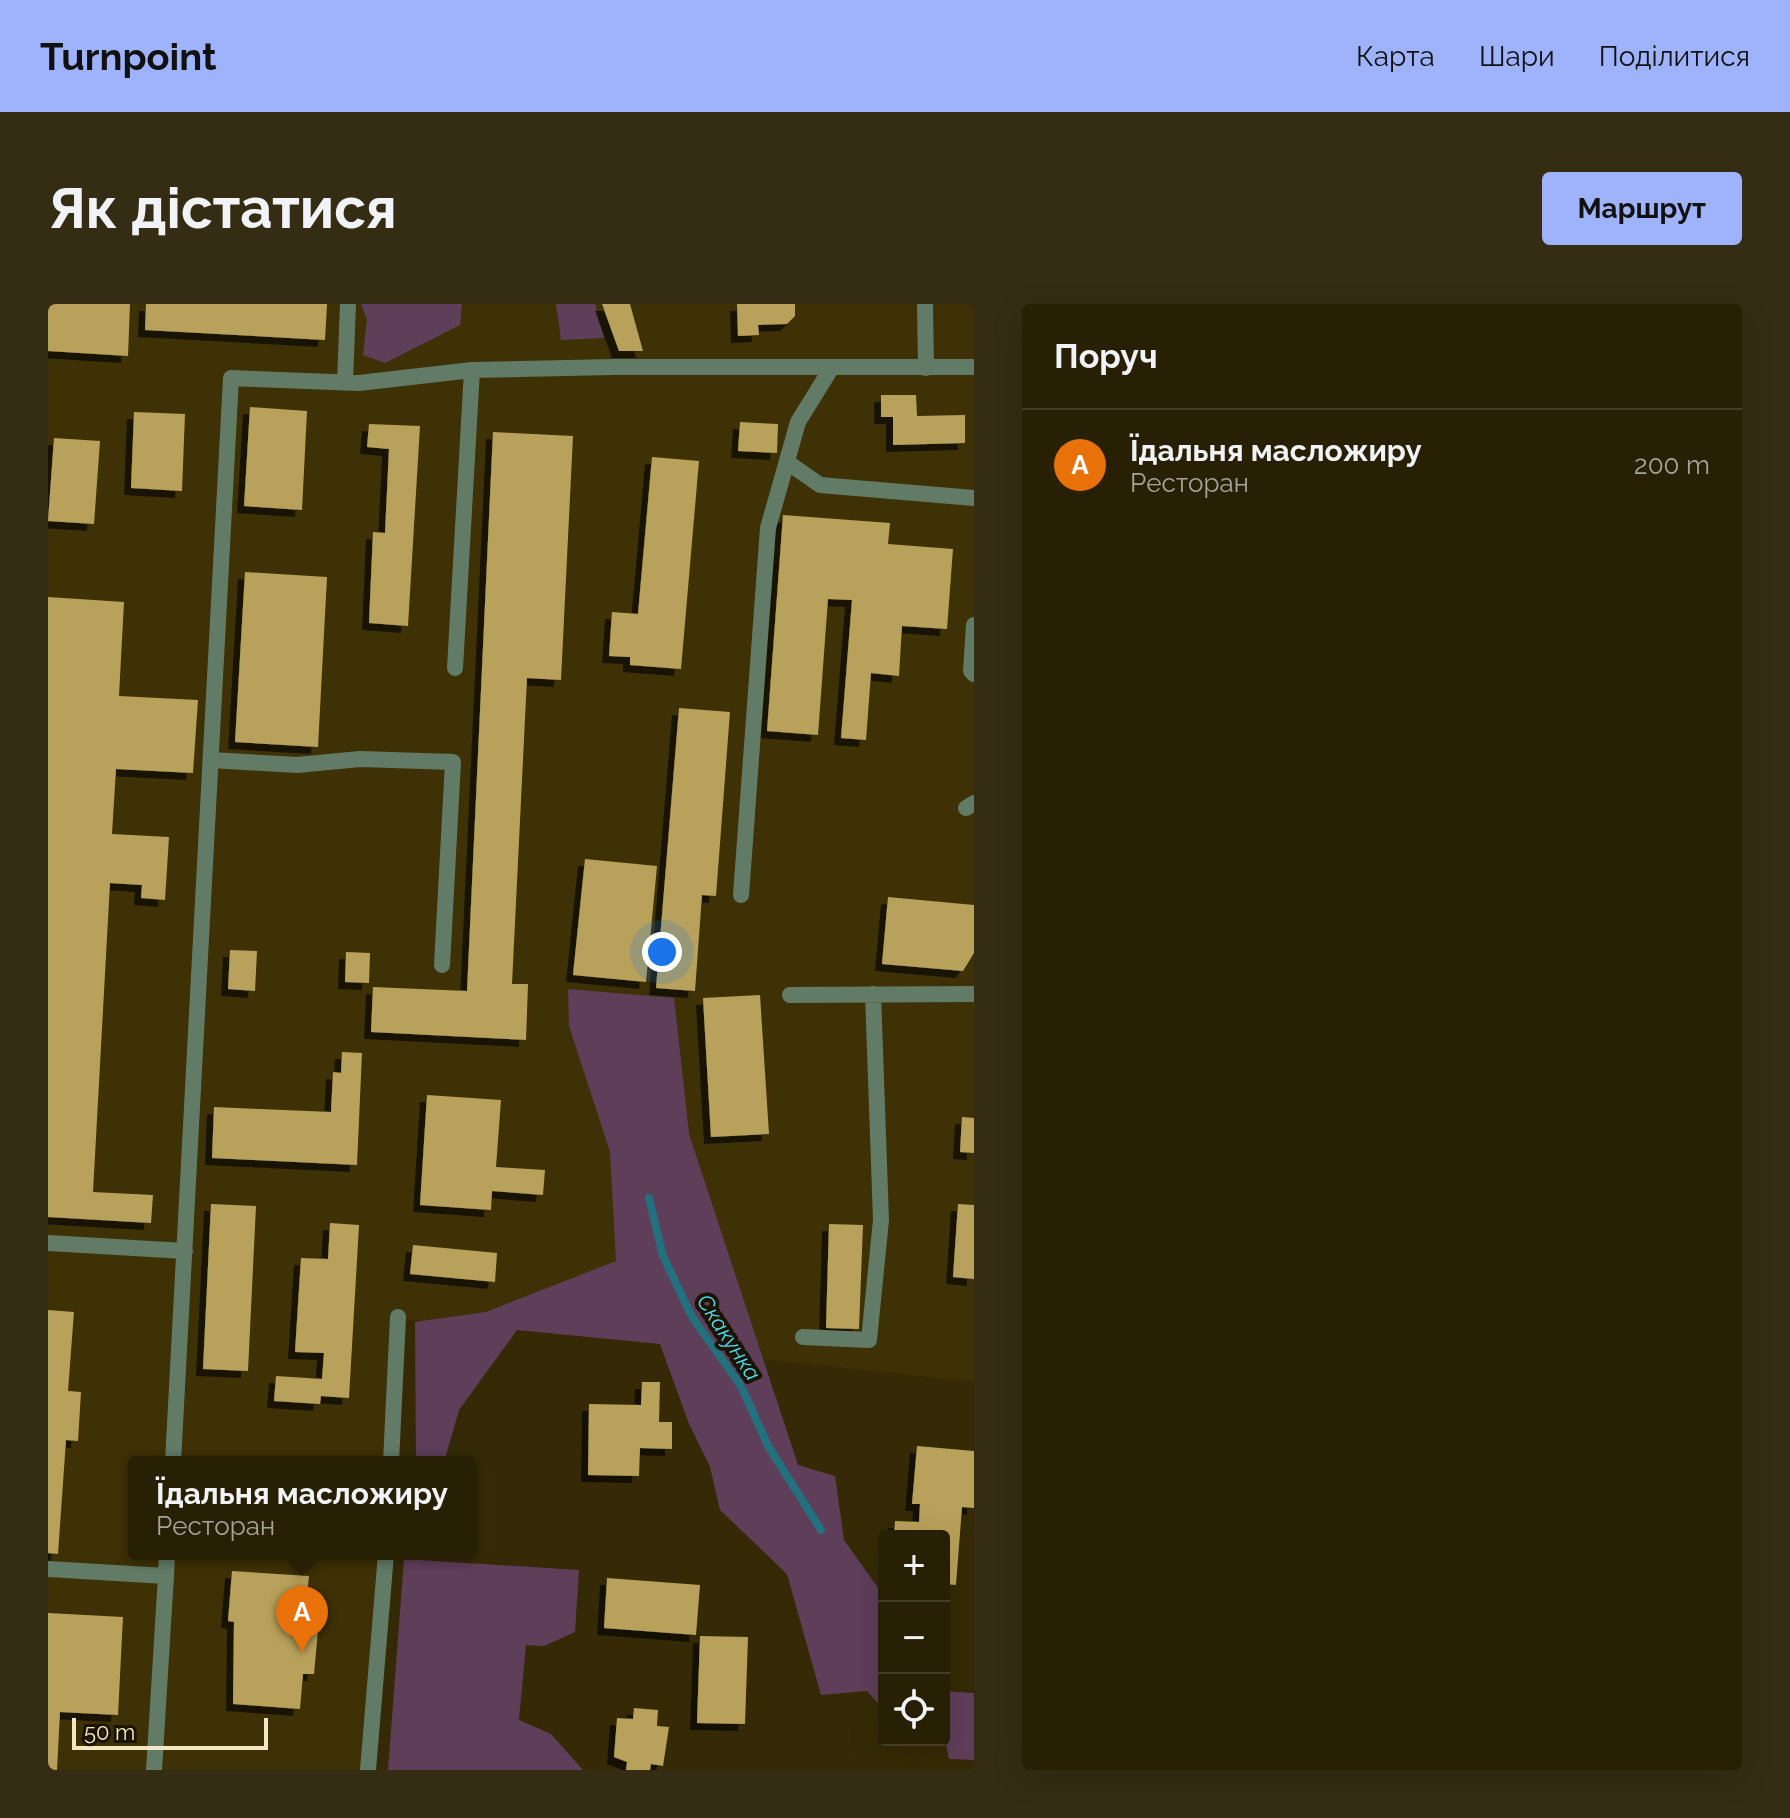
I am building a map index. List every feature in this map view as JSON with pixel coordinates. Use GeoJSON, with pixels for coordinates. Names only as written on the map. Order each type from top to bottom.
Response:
{"type":"FeatureCollection","features":[{"type":"Feature","properties":{"kind":"street"},"geometry":{"type":"LineString","coordinates":[[345,382],[348,304]]}},
{"type":"Feature","properties":{"kind":"street"},"geometry":{"type":"LineString","coordinates":[[925,304],[926,368]]}},
{"type":"Feature","properties":{"kind":"street"},"geometry":{"type":"LineString","coordinates":[[741,895],[768,528],[798,422],[832,367]]}},
{"type":"Feature","properties":{"kind":"street"},"geometry":{"type":"LineString","coordinates":[[173,1456],[231,378],[345,382],[472,370],[974,367]]}},
{"type":"Feature","properties":{"kind":"street"},"geometry":{"type":"LineString","coordinates":[[455,668],[472,370]]}},
{"type":"Feature","properties":{"kind":"street"},"geometry":{"type":"LineString","coordinates":[[787,462],[820,485],[974,498]]}},
{"type":"Feature","properties":{"kind":"street"},"geometry":{"type":"LineString","coordinates":[[974,625],[971,671],[974,674]]}},
{"type":"Feature","properties":{"kind":"street"},"geometry":{"type":"LineString","coordinates":[[211,760],[297,765],[360,759],[453,762],[442,965]]}},
{"type":"Feature","properties":{"kind":"street"},"geometry":{"type":"LineString","coordinates":[[803,1337],[869,1340],[881,1220],[873,994]]}},
{"type":"Feature","properties":{"kind":"street"},"geometry":{"type":"LineString","coordinates":[[790,995],[974,994]]}},
{"type":"Feature","properties":{"kind":"street"},"geometry":{"type":"LineString","coordinates":[[48,1243],[185,1251]]}},
{"type":"Feature","properties":{"kind":"street"},"geometry":{"type":"LineString","coordinates":[[391,1456],[398,1317]]}},
{"type":"Feature","properties":{"kind":"street"},"geometry":{"type":"LineString","coordinates":[[154,1770],[167,1560]]}},
{"type":"Feature","properties":{"kind":"street"},"geometry":{"type":"LineString","coordinates":[[368,1770],[386,1560]]}},
{"type":"Feature","properties":{"kind":"street"},"geometry":{"type":"LineString","coordinates":[[48,1569],[166,1576]]}},
{"type":"Feature","properties":{"kind":"shaded area"},"geometry":{"type":"Polygon","coordinates":[[[48,304],[974,304],[974,1382],[762,1359],[660,1343],[401,1319],[392,1456],[128,1456],[128,1560],[386,1560],[374,1770],[48,1770],[48,304]]]}},
{"type":"Feature","properties":{"kind":"shaded area"},"geometry":{"type":"Polygon","coordinates":[[[361,304],[462,304],[460,325],[385,363],[363,355],[367,320],[361,304]]]}},
{"type":"Feature","properties":{"kind":"shaded area"},"geometry":{"type":"Polygon","coordinates":[[[556,304],[595,304],[604,338],[561,340],[556,304]]]}},
{"type":"Feature","properties":{"kind":"shaded area"},"geometry":{"type":"Polygon","coordinates":[[[568,989],[674,998],[689,1134],[798,1465],[835,1476],[844,1540],[878,1588],[878,1703],[867,1691],[821,1695],[787,1574],[720,1510],[710,1467],[689,1424],[660,1344],[517,1330],[459,1410],[446,1456],[416,1456],[415,1322],[486,1312],[616,1261],[610,1152],[569,1026],[568,989]]]}},
{"type":"Feature","properties":{"kind":"shaded area"},"geometry":{"type":"Polygon","coordinates":[[[404,1560],[579,1570],[575,1632],[544,1646],[526,1645],[519,1720],[551,1734],[583,1770],[388,1770],[404,1560]]]}},
{"type":"Feature","properties":{"kind":"shaded area"},"geometry":{"type":"Polygon","coordinates":[[[950,1691],[974,1693],[974,1760],[949,1759],[946,1746],[950,1746],[950,1691]]]}},
{"type":"Feature","properties":{"kind":"building"},"geometry":{"type":"Polygon","coordinates":[[[48,304],[130,304],[128,356],[48,351],[48,304]]]}},
{"type":"Feature","properties":{"kind":"building"},"geometry":{"type":"Polygon","coordinates":[[[146,304],[327,304],[325,340],[145,330],[146,304]]]}},
{"type":"Feature","properties":{"kind":"building"},"geometry":{"type":"Polygon","coordinates":[[[602,304],[630,304],[643,351],[619,351],[602,304]]]}},
{"type":"Feature","properties":{"kind":"building"},"geometry":{"type":"Polygon","coordinates":[[[737,304],[795,304],[795,316],[787,324],[758,325],[759,335],[738,336],[737,304]]]}},
{"type":"Feature","properties":{"kind":"building"},"geometry":{"type":"Polygon","coordinates":[[[881,395],[916,395],[917,416],[965,415],[965,443],[893,445],[893,417],[881,417],[881,395]]]}},
{"type":"Feature","properties":{"kind":"building"},"geometry":{"type":"Polygon","coordinates":[[[250,407],[307,411],[302,510],[244,506],[250,407]]]}},
{"type":"Feature","properties":{"kind":"building"},"geometry":{"type":"Polygon","coordinates":[[[134,412],[185,414],[182,491],[131,488],[134,412]]]}},
{"type":"Feature","properties":{"kind":"building"},"geometry":{"type":"Polygon","coordinates":[[[740,422],[778,424],[777,453],[738,451],[740,422]]]}},
{"type":"Feature","properties":{"kind":"building"},"geometry":{"type":"Polygon","coordinates":[[[369,424],[420,426],[408,626],[369,623],[373,532],[385,533],[389,449],[367,447],[369,424]]]}},
{"type":"Feature","properties":{"kind":"building"},"geometry":{"type":"Polygon","coordinates":[[[493,432],[573,436],[561,680],[527,678],[512,984],[528,984],[526,1040],[371,1032],[373,987],[467,991],[493,432]]]}},
{"type":"Feature","properties":{"kind":"building"},"geometry":{"type":"Polygon","coordinates":[[[54,438],[100,441],[94,524],[48,521],[54,438]]]}},
{"type":"Feature","properties":{"kind":"building"},"geometry":{"type":"Polygon","coordinates":[[[652,457],[699,461],[681,669],[630,665],[630,657],[609,656],[612,612],[638,614],[652,457]]]}},
{"type":"Feature","properties":{"kind":"building"},"geometry":{"type":"Polygon","coordinates":[[[783,515],[890,523],[888,544],[953,549],[947,629],[902,626],[899,676],[871,673],[866,740],[841,738],[852,600],[828,599],[818,735],[767,731],[783,515]]]}},
{"type":"Feature","properties":{"kind":"building"},"geometry":{"type":"Polygon","coordinates":[[[245,572],[327,577],[318,747],[235,742],[245,572]]]}},
{"type":"Feature","properties":{"kind":"building"},"geometry":{"type":"Polygon","coordinates":[[[48,597],[124,602],[119,696],[198,700],[193,773],[116,769],[112,834],[169,837],[165,900],[141,898],[142,885],[110,883],[93,1192],[153,1195],[151,1223],[48,1217],[48,597]]]}},
{"type":"Feature","properties":{"kind":"building"},"geometry":{"type":"Polygon","coordinates":[[[679,708],[730,712],[716,896],[702,895],[695,991],[656,988],[679,708]]]}},
{"type":"Feature","properties":{"kind":"building"},"geometry":{"type":"Polygon","coordinates":[[[585,859],[657,866],[646,982],[573,975],[585,859]]]}},
{"type":"Feature","properties":{"kind":"building"},"geometry":{"type":"Polygon","coordinates":[[[888,897],[974,905],[974,953],[963,971],[882,964],[888,897]]]}},
{"type":"Feature","properties":{"kind":"building"},"geometry":{"type":"Polygon","coordinates":[[[230,950],[257,951],[255,991],[228,989],[230,950]]]}},
{"type":"Feature","properties":{"kind":"building"},"geometry":{"type":"Polygon","coordinates":[[[346,952],[370,953],[369,983],[345,982],[346,952]]]}},
{"type":"Feature","properties":{"kind":"building"},"geometry":{"type":"Polygon","coordinates":[[[760,995],[769,1134],[711,1137],[703,998],[760,995]]]}},
{"type":"Feature","properties":{"kind":"building"},"geometry":{"type":"Polygon","coordinates":[[[342,1052],[362,1053],[357,1165],[212,1158],[214,1107],[331,1112],[333,1072],[341,1073],[342,1052]]]}},
{"type":"Feature","properties":{"kind":"building"},"geometry":{"type":"Polygon","coordinates":[[[427,1095],[501,1100],[496,1167],[545,1170],[543,1195],[492,1191],[491,1210],[420,1205],[427,1095]]]}},
{"type":"Feature","properties":{"kind":"building"},"geometry":{"type":"Polygon","coordinates":[[[962,1117],[974,1118],[974,1153],[960,1152],[962,1117]]]}},
{"type":"Feature","properties":{"kind":"building"},"geometry":{"type":"Polygon","coordinates":[[[211,1204],[256,1206],[248,1371],[203,1369],[211,1204]]]}},
{"type":"Feature","properties":{"kind":"building"},"geometry":{"type":"Polygon","coordinates":[[[958,1204],[974,1205],[974,1279],[953,1277],[958,1204]]]}},
{"type":"Feature","properties":{"kind":"building"},"geometry":{"type":"Polygon","coordinates":[[[330,1223],[359,1225],[349,1398],[321,1396],[320,1404],[274,1401],[276,1376],[322,1379],[324,1353],[295,1352],[301,1258],[328,1259],[330,1223]]]}},
{"type":"Feature","properties":{"kind":"building"},"geometry":{"type":"Polygon","coordinates":[[[829,1224],[863,1225],[859,1329],[826,1328],[829,1224]]]}},
{"type":"Feature","properties":{"kind":"building"},"geometry":{"type":"Polygon","coordinates":[[[413,1245],[497,1253],[495,1282],[410,1274],[413,1245]]]}},
{"type":"Feature","properties":{"kind":"building"},"geometry":{"type":"Polygon","coordinates":[[[48,1310],[74,1312],[68,1391],[81,1392],[78,1441],[66,1440],[58,1554],[48,1553],[48,1310]]]}},
{"type":"Feature","properties":{"kind":"building"},"geometry":{"type":"Polygon","coordinates":[[[642,1382],[660,1382],[659,1422],[672,1422],[672,1449],[640,1448],[639,1476],[588,1475],[589,1404],[641,1405],[642,1382]]]}},
{"type":"Feature","properties":{"kind":"building"},"geometry":{"type":"Polygon","coordinates":[[[917,1446],[974,1451],[974,1508],[962,1507],[956,1585],[950,1584],[950,1530],[894,1530],[895,1521],[919,1522],[920,1504],[912,1504],[917,1446]]]}},
{"type":"Feature","properties":{"kind":"building"},"geometry":{"type":"Polygon","coordinates":[[[232,1571],[309,1576],[306,1606],[320,1608],[314,1674],[303,1674],[300,1709],[233,1704],[234,1622],[228,1621],[232,1571]]]}},
{"type":"Feature","properties":{"kind":"building"},"geometry":{"type":"Polygon","coordinates":[[[607,1578],[700,1585],[696,1635],[604,1628],[607,1578]]]}},
{"type":"Feature","properties":{"kind":"building"},"geometry":{"type":"Polygon","coordinates":[[[48,1613],[123,1617],[118,1715],[60,1712],[57,1770],[48,1770],[48,1613]]]}},
{"type":"Feature","properties":{"kind":"building"},"geometry":{"type":"Polygon","coordinates":[[[700,1636],[748,1637],[745,1724],[697,1723],[700,1636]]]}},
{"type":"Feature","properties":{"kind":"building"},"geometry":{"type":"Polygon","coordinates":[[[634,1708],[658,1710],[657,1726],[669,1727],[663,1766],[651,1764],[650,1770],[626,1770],[627,1762],[614,1757],[617,1718],[633,1719],[634,1708]]]}},
{"type":"Feature","properties":{"kind":"waterway","name":"Скакунка"},"geometry":{"type":"LineString","coordinates":[[649,1198],[663,1256],[692,1317],[741,1386],[768,1446],[821,1530]]}},
{"type":"Feature","properties":{"kind":"place","name":"Їдальня масложиру"},"geometry":{"type":"Point","coordinates":[302,1652]}}]}
